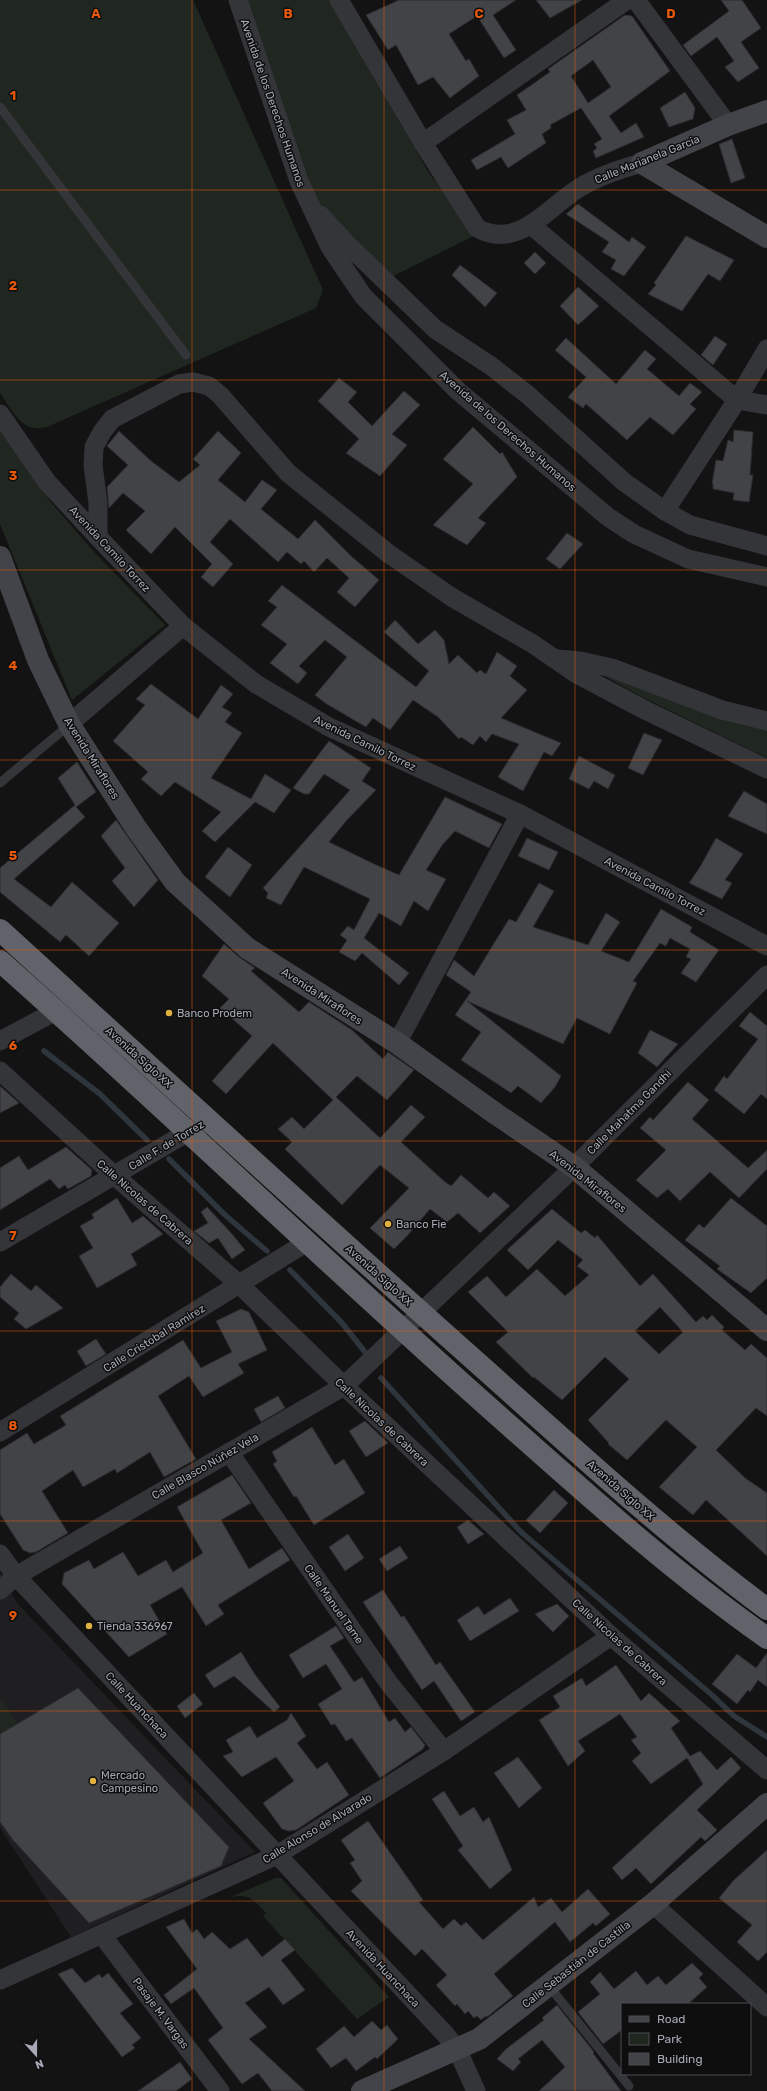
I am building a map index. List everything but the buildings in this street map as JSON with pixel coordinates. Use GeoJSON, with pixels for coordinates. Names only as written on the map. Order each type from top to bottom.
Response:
{"type":"FeatureCollection","features":[{"type":"Feature","properties":{"kind":"highway","name":"Avenida Siglo XX"},"geometry":{"type":"LineString","coordinates":[[0,930],[420,1312],[640,1507],[729,1581],[767,1609]]}},
{"type":"Feature","properties":{"kind":"highway","name":"Avenida Siglo XX"},"geometry":{"type":"LineString","coordinates":[[0,961],[402,1331],[612,1517],[676,1570],[767,1638]]}},
{"type":"Feature","properties":{"kind":"street","name":"Avenida de los Derechos Humanos"},"geometry":{"type":"LineString","coordinates":[[238,0],[299,182],[311,205],[319,227],[330,247],[363,296],[458,392],[608,517],[634,534],[688,559],[767,577]]}},
{"type":"Feature","properties":{"kind":"street"},"geometry":{"type":"LineString","coordinates":[[339,0],[423,143],[627,0]]}},
{"type":"Feature","properties":{"kind":"street"},"geometry":{"type":"LineString","coordinates":[[636,0],[728,125]]}},
{"type":"Feature","properties":{"kind":"street","name":"Calle Marianela Garcia"},"geometry":{"type":"LineString","coordinates":[[423,143],[477,228],[489,235],[503,235],[531,225],[578,188],[606,174],[642,163],[728,125],[767,111]]}},
{"type":"Feature","properties":{"kind":"street"},"geometry":{"type":"LineString","coordinates":[[642,163],[767,237]]}},
{"type":"Feature","properties":{"kind":"street","name":"Avenida de los Derechos Humanos"},"geometry":{"type":"LineString","coordinates":[[311,205],[348,245],[435,329],[491,366],[528,395],[624,482],[665,511],[690,525],[767,546]]}},
{"type":"Feature","properties":{"kind":"street"},"geometry":{"type":"LineString","coordinates":[[531,225],[737,400],[767,405]]}},
{"type":"Feature","properties":{"kind":"street"},"geometry":{"type":"LineString","coordinates":[[665,511],[737,400],[767,349]]}},
{"type":"Feature","properties":{"kind":"street"},"geometry":{"type":"LineString","coordinates":[[98,537],[98,503],[93,465],[94,447],[102,432],[112,419],[179,384],[193,382],[209,386],[220,395],[288,473],[389,554],[453,598],[558,660],[575,673],[645,710],[767,769]]}},
{"type":"Feature","properties":{"kind":"street","name":"Avenida Camilo Torrez"},"geometry":{"type":"LineString","coordinates":[[0,414],[47,482],[98,537],[183,626],[256,684],[329,727],[520,814],[767,946]]}},
{"type":"Feature","properties":{"kind":"street","name":"Avenida Miraflores"},"geometry":{"type":"LineString","coordinates":[[0,558],[38,660],[69,724],[136,828],[176,882],[247,948],[397,1043],[496,1114],[574,1167],[767,1330]]}},
{"type":"Feature","properties":{"kind":"street"},"geometry":{"type":"LineString","coordinates":[[69,724],[183,626]]}},
{"type":"Feature","properties":{"kind":"street"},"geometry":{"type":"LineString","coordinates":[[558,660],[580,661],[612,668],[722,710],[767,721]]}},
{"type":"Feature","properties":{"kind":"street"},"geometry":{"type":"LineString","coordinates":[[397,1043],[520,814]]}},
{"type":"Feature","properties":{"kind":"street","name":"Calle Mahatma Gandhi"},"geometry":{"type":"LineString","coordinates":[[402,1331],[420,1312],[574,1167],[767,975]]}},
{"type":"Feature","properties":{"kind":"street"},"geometry":{"type":"LineString","coordinates":[[0,1041],[56,1011]]}},
{"type":"Feature","properties":{"kind":"street","name":"Calle Nicolas de Cabrera"},"geometry":{"type":"LineString","coordinates":[[0,1071],[115,1176],[240,1285],[344,1386],[611,1636],[767,1770]]}},
{"type":"Feature","properties":{"kind":"street","name":"Calle F. de Torrez"},"geometry":{"type":"LineString","coordinates":[[0,1242],[115,1176],[208,1120]]}},
{"type":"Feature","properties":{"kind":"street","name":"Calle Cristobal Ramirez"},"geometry":{"type":"LineString","coordinates":[[0,1432],[240,1285],[307,1242]]}},
{"type":"Feature","properties":{"kind":"street","name":"Calle Blasco Núñez Vela"},"geometry":{"type":"LineString","coordinates":[[0,1590],[16,1576],[344,1386],[402,1331]]}},
{"type":"Feature","properties":{"kind":"street","name":"Calle Manuel Tame"},"geometry":{"type":"LineString","coordinates":[[230,1452],[388,1682],[444,1751]]}},
{"type":"Feature","properties":{"kind":"street","name":"Calle Huanchaca"},"geometry":{"type":"LineString","coordinates":[[0,1554],[16,1576],[277,1855]]}},
{"type":"Feature","properties":{"kind":"street","name":"Calle Alonso de Alvarado"},"geometry":{"type":"LineString","coordinates":[[0,1980],[277,1855],[444,1751],[611,1636]]}},
{"type":"Feature","properties":{"kind":"street","name":"Calle Sebastián de Castilla"},"geometry":{"type":"LineString","coordinates":[[362,2091],[479,2039],[549,1986],[652,1904],[767,1804]]}},
{"type":"Feature","properties":{"kind":"street","name":"Avenida Huanchaca"},"geometry":{"type":"LineString","coordinates":[[277,1855],[457,2049],[476,2091]]}},
{"type":"Feature","properties":{"kind":"street"},"geometry":{"type":"LineString","coordinates":[[652,1904],[767,2007]]}},
{"type":"Feature","properties":{"kind":"street","name":"Pasaje M. Vargas"},"geometry":{"type":"LineString","coordinates":[[102,1935],[220,2091]]}},
{"type":"Feature","properties":{"kind":"lane"},"geometry":{"type":"LineString","coordinates":[[0,107],[186,355]]}},
{"type":"Feature","properties":{"kind":"lane"},"geometry":{"type":"LineString","coordinates":[[0,783],[69,724]]}},
{"type":"Feature","properties":{"kind":"lane"},"geometry":{"type":"LineString","coordinates":[[549,1986],[629,2086]]}},
{"type":"Feature","properties":{"kind":"shaded area","name":"Mercado Campesino"},"geometry":{"type":"Polygon","coordinates":[[[0,1572],[17,1603],[255,1852],[71,1937],[0,1828],[0,1734],[17,1723],[0,1699],[0,1572]]]}},
{"type":"Feature","properties":{"kind":"green space"},"geometry":{"type":"Polygon","coordinates":[[[0,0],[193,0],[323,290],[316,308],[47,427],[31,427],[19,419],[0,393],[0,0]]]}},
{"type":"Feature","properties":{"kind":"green space"},"geometry":{"type":"Polygon","coordinates":[[[245,0],[329,0],[429,173],[476,235],[391,277],[353,241],[317,201],[305,176],[245,0]]]}},
{"type":"Feature","properties":{"kind":"green space"},"geometry":{"type":"Polygon","coordinates":[[[0,430],[49,500],[95,553],[165,625],[72,700],[0,524],[0,430]]]}},
{"type":"Feature","properties":{"kind":"green space"},"geometry":{"type":"Polygon","coordinates":[[[603,673],[767,728],[767,758],[642,697],[608,678],[603,673]]]}},
{"type":"Feature","properties":{"kind":"green space"},"geometry":{"type":"Polygon","coordinates":[[[0,1699],[18,1723],[0,1734],[0,1699]]]}},
{"type":"Feature","properties":{"kind":"green space"},"geometry":{"type":"Polygon","coordinates":[[[275,1878],[281,1878],[389,1997],[357,2019],[263,1916],[266,1913],[254,1901],[243,1896],[231,1897],[275,1878]]]}},
{"type":"Feature","properties":{"kind":"waterway"},"geometry":{"type":"LineString","coordinates":[[44,1051],[100,1094],[147,1140]]}},
{"type":"Feature","properties":{"kind":"waterway"},"geometry":{"type":"LineString","coordinates":[[169,1159],[224,1214],[267,1251]]}},
{"type":"Feature","properties":{"kind":"waterway"},"geometry":{"type":"LineString","coordinates":[[290,1270],[342,1323],[365,1352]]}},
{"type":"Feature","properties":{"kind":"waterway"},"geometry":{"type":"LineString","coordinates":[[381,1378],[521,1532],[712,1695],[734,1716],[767,1737]]}},
{"type":"Feature","properties":{"kind":"place","name":"Banco Prodem"},"geometry":{"type":"Point","coordinates":[169,1013]}},
{"type":"Feature","properties":{"kind":"place","name":"Banco Fie"},"geometry":{"type":"Point","coordinates":[388,1224]}},
{"type":"Feature","properties":{"kind":"place","name":"Tienda 336967"},"geometry":{"type":"Point","coordinates":[89,1626]}},
{"type":"Feature","properties":{"kind":"place","name":"Mercado Campesino"},"geometry":{"type":"Point","coordinates":[93,1781]}}]}
